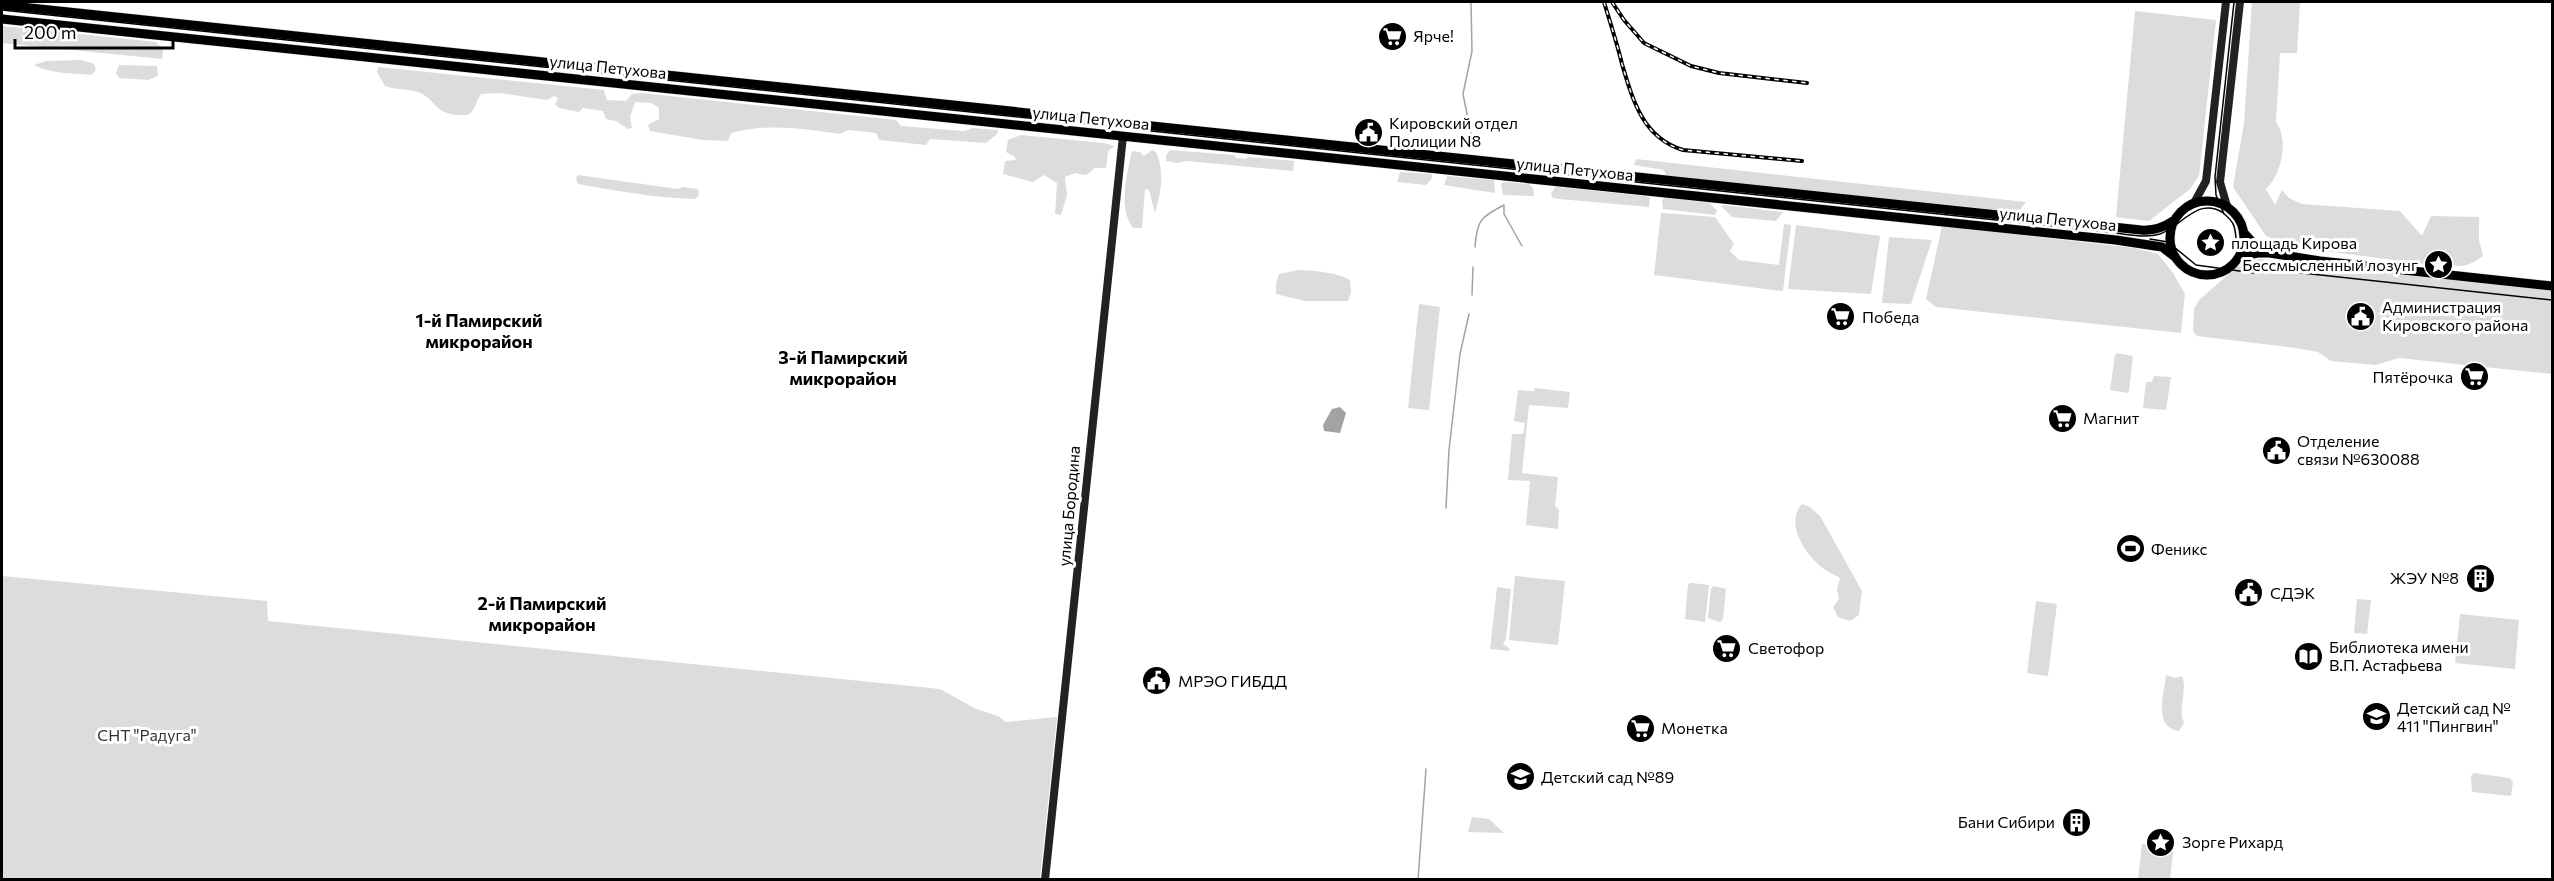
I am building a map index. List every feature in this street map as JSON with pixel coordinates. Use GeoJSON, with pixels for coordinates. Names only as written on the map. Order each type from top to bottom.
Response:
{"type":"FeatureCollection","features":[{"type":"Feature","properties":{"kind":"highway","name":"улица Петухова"},"geometry":{"type":"LineString","coordinates":[[2,5],[2151,231],[2173,221]]}},
{"type":"Feature","properties":{"kind":"highway"},"geometry":{"type":"LineString","coordinates":[[87,14],[89,20],[87,28]]}},
{"type":"Feature","properties":{"kind":"highway"},"geometry":{"type":"LineString","coordinates":[[130,32],[131,18]]}},
{"type":"Feature","properties":{"kind":"highway","name":"улица Петухова"},"geometry":{"type":"LineString","coordinates":[[2,19],[2128,241],[2162,247],[2175,256]]}},
{"type":"Feature","properties":{"kind":"highway"},"geometry":{"type":"LineString","coordinates":[[2212,201],[2227,206],[2241,223],[2244,243],[2238,258],[2228,269],[2200,275],[2186,269],[2175,256],[2170,236],[2173,221],[2185,207],[2194,203],[2212,201]]}},
{"type":"Feature","properties":{"kind":"highway"},"geometry":{"type":"LineString","coordinates":[[2244,233],[2255,245],[2270,253]]}},
{"type":"Feature","properties":{"kind":"highway"},"geometry":{"type":"LineString","coordinates":[[2238,258],[2258,253],[2270,253],[2320,261],[2553,286]]}},
{"type":"Feature","properties":{"kind":"main road"},"geometry":{"type":"LineString","coordinates":[[2194,203],[2206,181],[2226,2]]}},
{"type":"Feature","properties":{"kind":"main road"},"geometry":{"type":"LineString","coordinates":[[2227,206],[2220,182],[2240,2]]}},
{"type":"Feature","properties":{"kind":"main road"},"geometry":{"type":"LineString","coordinates":[[2221,47],[2235,48]]}},
{"type":"Feature","properties":{"kind":"main road"},"geometry":{"type":"LineString","coordinates":[[2217,88],[2230,89]]}},
{"type":"Feature","properties":{"kind":"main road","name":"улица Бородина"},"geometry":{"type":"LineString","coordinates":[[1045,879],[1123,136]]}},
{"type":"Feature","properties":{"kind":"green space"},"geometry":{"type":"Polygon","coordinates":[[[2252,2],[2300,2],[2297,53],[2280,53],[2276,122],[2282,138],[2282,157],[2272,183],[2266,189],[2275,205],[2282,190],[2289,198],[2302,204],[2400,211],[2422,236],[2431,216],[2479,217],[2479,240],[2483,256],[2462,266],[2439,260],[2425,264],[2293,247],[2266,236],[2233,187],[2244,123],[2252,2]]]}},
{"type":"Feature","properties":{"kind":"green space"},"geometry":{"type":"Polygon","coordinates":[[[2135,11],[2216,20],[2199,176],[2190,189],[2149,221],[2116,217],[2135,11]]]}},
{"type":"Feature","properties":{"kind":"green space"},"geometry":{"type":"Polygon","coordinates":[[[2,26],[156,42],[163,49],[162,59],[2,43],[2,26]]]}},
{"type":"Feature","properties":{"kind":"green space"},"geometry":{"type":"Polygon","coordinates":[[[82,60],[94,64],[96,70],[91,75],[54,72],[34,65],[46,61],[82,60]]]}},
{"type":"Feature","properties":{"kind":"green space"},"geometry":{"type":"Polygon","coordinates":[[[119,65],[157,66],[158,76],[148,80],[119,78],[116,73],[119,65]]]}},
{"type":"Feature","properties":{"kind":"green space"},"geometry":{"type":"Polygon","coordinates":[[[378,67],[604,90],[607,100],[626,101],[632,94],[641,93],[896,120],[901,126],[964,131],[973,128],[998,130],[997,134],[986,143],[930,139],[926,145],[879,140],[876,133],[849,130],[840,134],[772,128],[731,133],[728,141],[703,140],[650,131],[648,125],[659,119],[659,108],[651,103],[635,102],[630,117],[632,128],[628,129],[616,121],[606,119],[603,111],[583,108],[579,112],[559,108],[555,104],[558,98],[554,96],[547,100],[500,93],[481,94],[469,114],[451,114],[444,112],[418,92],[385,86],[377,72],[378,67]]]}},
{"type":"Feature","properties":{"kind":"green space"},"geometry":{"type":"Polygon","coordinates":[[[1021,135],[1115,146],[1108,151],[1106,168],[1094,168],[1086,175],[1075,173],[1065,177],[1067,195],[1061,215],[1055,214],[1057,183],[1044,175],[1033,182],[1003,174],[1005,161],[1016,160],[1014,156],[1006,152],[1008,140],[1021,135]]]}},
{"type":"Feature","properties":{"kind":"green space"},"geometry":{"type":"Polygon","coordinates":[[[1152,150],[1156,152],[1159,160],[1161,175],[1157,205],[1155,213],[1149,190],[1145,189],[1142,228],[1133,228],[1128,220],[1125,201],[1126,180],[1132,151],[1140,152],[1144,156],[1152,150]]]}},
{"type":"Feature","properties":{"kind":"green space"},"geometry":{"type":"Polygon","coordinates":[[[1170,150],[1234,155],[1237,158],[1246,159],[1249,157],[1294,161],[1293,171],[1166,161],[1166,155],[1170,150]]]}},
{"type":"Feature","properties":{"kind":"green space"},"geometry":{"type":"Polygon","coordinates":[[[1636,159],[2026,202],[2018,212],[1667,177],[1664,170],[1634,165],[1636,159]]]}},
{"type":"Feature","properties":{"kind":"green space"},"geometry":{"type":"Polygon","coordinates":[[[1400,172],[1432,174],[1432,178],[1426,185],[1397,182],[1400,172]]]}},
{"type":"Feature","properties":{"kind":"green space"},"geometry":{"type":"Polygon","coordinates":[[[578,175],[678,189],[683,187],[698,189],[699,195],[695,199],[651,196],[607,189],[578,184],[576,178],[578,175]]]}},
{"type":"Feature","properties":{"kind":"green space"},"geometry":{"type":"Polygon","coordinates":[[[1447,176],[1494,180],[1495,193],[1444,185],[1447,176]]]}},
{"type":"Feature","properties":{"kind":"green space"},"geometry":{"type":"Polygon","coordinates":[[[1505,182],[1529,184],[1533,188],[1534,196],[1503,195],[1501,184],[1505,182]]]}},
{"type":"Feature","properties":{"kind":"green space"},"geometry":{"type":"Polygon","coordinates":[[[1555,187],[1645,196],[1650,198],[1649,207],[1553,198],[1551,194],[1555,187]]]}},
{"type":"Feature","properties":{"kind":"green space"},"geometry":{"type":"Polygon","coordinates":[[[1665,198],[1710,203],[1717,211],[1715,215],[1663,209],[1662,200],[1665,198]]]}},
{"type":"Feature","properties":{"kind":"green space"},"geometry":{"type":"Polygon","coordinates":[[[1721,206],[1783,212],[1776,221],[1732,217],[1721,206]]]}},
{"type":"Feature","properties":{"kind":"green space"},"geometry":{"type":"Polygon","coordinates":[[[1661,213],[1715,217],[1734,244],[1730,251],[1739,260],[1779,265],[1784,224],[1791,225],[1783,291],[1654,275],[1661,213]]]}},
{"type":"Feature","properties":{"kind":"green space"},"geometry":{"type":"Polygon","coordinates":[[[1796,225],[1880,236],[1871,294],[1788,289],[1796,225]]]}},
{"type":"Feature","properties":{"kind":"green space"},"geometry":{"type":"Polygon","coordinates":[[[1942,226],[2134,248],[2158,254],[2173,273],[2185,294],[2181,333],[1936,307],[1926,299],[1942,226]]]}},
{"type":"Feature","properties":{"kind":"green space"},"geometry":{"type":"Polygon","coordinates":[[[1889,237],[1932,240],[1911,304],[1882,303],[1889,237]]]}},
{"type":"Feature","properties":{"kind":"green space"},"geometry":{"type":"Polygon","coordinates":[[[2259,259],[2552,290],[2552,374],[2399,358],[2376,365],[2331,361],[2318,352],[2197,336],[2193,331],[2194,309],[2199,300],[2237,267],[2259,259]]]}},
{"type":"Feature","properties":{"kind":"green space"},"geometry":{"type":"Polygon","coordinates":[[[1299,270],[1319,271],[1350,280],[1351,292],[1348,301],[1305,301],[1276,294],[1279,274],[1299,270]]]}},
{"type":"Feature","properties":{"kind":"green space"},"geometry":{"type":"Polygon","coordinates":[[[1419,304],[1440,307],[1429,410],[1408,408],[1419,304]]]}},
{"type":"Feature","properties":{"kind":"green space"},"geometry":{"type":"Polygon","coordinates":[[[2117,353],[2133,356],[2127,393],[2110,390],[2117,353]]]}},
{"type":"Feature","properties":{"kind":"green space"},"geometry":{"type":"Polygon","coordinates":[[[2154,376],[2171,377],[2166,410],[2143,408],[2146,382],[2152,382],[2154,376]]]}},
{"type":"Feature","properties":{"kind":"green space"},"geometry":{"type":"Polygon","coordinates":[[[1535,388],[1570,392],[1568,408],[1529,405],[1522,473],[1558,477],[1555,506],[1559,510],[1558,529],[1526,525],[1530,481],[1508,480],[1512,434],[1523,434],[1525,423],[1514,421],[1518,390],[1534,391],[1535,388]]]}},
{"type":"Feature","properties":{"kind":"green space"},"geometry":{"type":"Polygon","coordinates":[[[1802,504],[1810,507],[1820,516],[1862,591],[1859,615],[1850,621],[1838,617],[1833,607],[1839,599],[1837,589],[1840,578],[1822,568],[1814,560],[1799,537],[1795,520],[1802,504]]]}},
{"type":"Feature","properties":{"kind":"green space","name":"СНТ \"Радуга\""},"geometry":{"type":"Polygon","coordinates":[[[2,576],[267,601],[268,621],[940,689],[1006,722],[1057,717],[1040,879],[2,879],[2,576]]]}},
{"type":"Feature","properties":{"kind":"green space"},"geometry":{"type":"Polygon","coordinates":[[[1515,576],[1565,581],[1558,645],[1509,640],[1515,576]]]}},
{"type":"Feature","properties":{"kind":"green space"},"geometry":{"type":"Polygon","coordinates":[[[1688,584],[1709,585],[1705,622],[1685,619],[1688,584]]]}},
{"type":"Feature","properties":{"kind":"green space"},"geometry":{"type":"Polygon","coordinates":[[[1714,586],[1726,589],[1723,619],[1720,622],[1708,618],[1711,588],[1714,586]]]}},
{"type":"Feature","properties":{"kind":"green space"},"geometry":{"type":"Polygon","coordinates":[[[1497,587],[1511,589],[1506,639],[1503,644],[1509,648],[1509,651],[1490,649],[1497,587]]]}},
{"type":"Feature","properties":{"kind":"green space"},"geometry":{"type":"Polygon","coordinates":[[[2357,599],[2371,600],[2367,634],[2354,633],[2357,599]]]}},
{"type":"Feature","properties":{"kind":"green space"},"geometry":{"type":"Polygon","coordinates":[[[2036,601],[2057,604],[2048,676],[2027,673],[2036,601]]]}},
{"type":"Feature","properties":{"kind":"green space"},"geometry":{"type":"Polygon","coordinates":[[[2460,614],[2519,620],[2515,669],[2455,663],[2460,614]]]}},
{"type":"Feature","properties":{"kind":"green space"},"geometry":{"type":"Polygon","coordinates":[[[2166,675],[2175,678],[2182,676],[2184,682],[2182,718],[2184,723],[2179,731],[2171,728],[2163,717],[2162,700],[2166,675]]]}},
{"type":"Feature","properties":{"kind":"green space"},"geometry":{"type":"Polygon","coordinates":[[[2474,773],[2510,778],[2513,782],[2511,796],[2472,792],[2471,776],[2474,773]]]}},
{"type":"Feature","properties":{"kind":"green space"},"geometry":{"type":"Polygon","coordinates":[[[1472,817],[1489,819],[1504,833],[1468,832],[1472,817]]]}},
{"type":"Feature","properties":{"kind":"green space"},"geometry":{"type":"Polygon","coordinates":[[[2142,844],[2174,846],[2170,879],[2138,879],[2142,844]]]}},
{"type":"Feature","properties":{"kind":"shaded area"},"geometry":{"type":"Polygon","coordinates":[[[1340,407],[1346,413],[1340,433],[1324,431],[1323,425],[1332,409],[1340,407]]]}},
{"type":"Feature","properties":{"kind":"waterway"},"geometry":{"type":"LineString","coordinates":[[1471,2],[1472,51],[1463,94],[1471,134],[1478,148]]}},
{"type":"Feature","properties":{"kind":"waterway"},"geometry":{"type":"LineString","coordinates":[[1475,247],[1481,221],[1504,205],[1504,214],[1522,246]]}},
{"type":"Feature","properties":{"kind":"waterway"},"geometry":{"type":"LineString","coordinates":[[1472,295],[1473,267]]}},
{"type":"Feature","properties":{"kind":"waterway"},"geometry":{"type":"LineString","coordinates":[[1446,508],[1449,450],[1460,354],[1469,314]]}},
{"type":"Feature","properties":{"kind":"waterway"},"geometry":{"type":"LineString","coordinates":[[1418,880],[1426,769]]}},
{"type":"Feature","properties":{"kind":"tram line"},"geometry":{"type":"LineString","coordinates":[[2224,214],[2216,195],[2215,177],[2234,2]]}},
{"type":"Feature","properties":{"kind":"tram line"},"geometry":{"type":"LineString","coordinates":[[2,10],[2130,235],[2160,234],[2197,211],[2213,208],[2222,212],[2233,224],[2238,258],[2255,268],[2552,300]]}},
{"type":"Feature","properties":{"kind":"tram line"},"geometry":{"type":"LineString","coordinates":[[2150,239],[2168,242],[2196,265],[2254,273]]}},
{"type":"Feature","properties":{"kind":"railway"},"geometry":{"type":"LineString","coordinates":[[1604,2],[1636,104],[1649,127],[1658,137],[1683,150],[1802,161]]}},
{"type":"Feature","properties":{"kind":"railway"},"geometry":{"type":"LineString","coordinates":[[1612,2],[1644,43],[1691,66],[1719,73],[1807,83]]}},
{"type":"Feature","properties":{"kind":"place","name":"Ярче!"},"geometry":{"type":"Point","coordinates":[1392,36]}},
{"type":"Feature","properties":{"kind":"place","name":"Кировский отдел Полиции N8"},"geometry":{"type":"Point","coordinates":[1368,132]}},
{"type":"Feature","properties":{"kind":"place","name":"площадь Кирова"},"geometry":{"type":"Point","coordinates":[2210,243]}},
{"type":"Feature","properties":{"kind":"place","name":"Бессмысленный лозунг"},"geometry":{"type":"Point","coordinates":[2439,265]}},
{"type":"Feature","properties":{"kind":"place","name":"Администрация Кировского района"},"geometry":{"type":"Point","coordinates":[2361,316]}},
{"type":"Feature","properties":{"kind":"place","name":"Победа"},"geometry":{"type":"Point","coordinates":[1841,317]}},
{"type":"Feature","properties":{"kind":"place","name":"Пятёрочка"},"geometry":{"type":"Point","coordinates":[2474,377]}},
{"type":"Feature","properties":{"kind":"place","name":"Магнит"},"geometry":{"type":"Point","coordinates":[2062,418]}},
{"type":"Feature","properties":{"kind":"place","name":"Отделение связи №630088"},"geometry":{"type":"Point","coordinates":[2276,450]}},
{"type":"Feature","properties":{"kind":"place","name":"Феникс"},"geometry":{"type":"Point","coordinates":[2130,549]}},
{"type":"Feature","properties":{"kind":"place","name":"ЖЭУ №8"},"geometry":{"type":"Point","coordinates":[2480,578]}},
{"type":"Feature","properties":{"kind":"place","name":"СДЭК"},"geometry":{"type":"Point","coordinates":[2249,593]}},
{"type":"Feature","properties":{"kind":"place","name":"Светофор"},"geometry":{"type":"Point","coordinates":[1727,648]}},
{"type":"Feature","properties":{"kind":"place","name":"Библиотека имени В.П. Астафьева"},"geometry":{"type":"Point","coordinates":[2308,656]}},
{"type":"Feature","properties":{"kind":"place","name":"МРЭО ГИБДД"},"geometry":{"type":"Point","coordinates":[1157,681]}},
{"type":"Feature","properties":{"kind":"place","name":"Детский сад № 411 \"Пингвин\""},"geometry":{"type":"Point","coordinates":[2376,717]}},
{"type":"Feature","properties":{"kind":"place","name":"Монетка"},"geometry":{"type":"Point","coordinates":[1640,728]}},
{"type":"Feature","properties":{"kind":"place","name":"Детский сад №89"},"geometry":{"type":"Point","coordinates":[1520,777]}},
{"type":"Feature","properties":{"kind":"place","name":"Бани Сибири"},"geometry":{"type":"Point","coordinates":[2076,822]}},
{"type":"Feature","properties":{"kind":"place","name":"Зорге Рихард"},"geometry":{"type":"Point","coordinates":[2161,842]}},
{"type":"Feature","properties":{"kind":"district","name":"1-й Памирский микрорайон"},"geometry":{"type":"Point","coordinates":[479,331]}},
{"type":"Feature","properties":{"kind":"district","name":"3-й Памирский микрорайон"},"geometry":{"type":"Point","coordinates":[843,368]}},
{"type":"Feature","properties":{"kind":"district","name":"2-й Памирский микрорайон"},"geometry":{"type":"Point","coordinates":[542,614]}}]}
